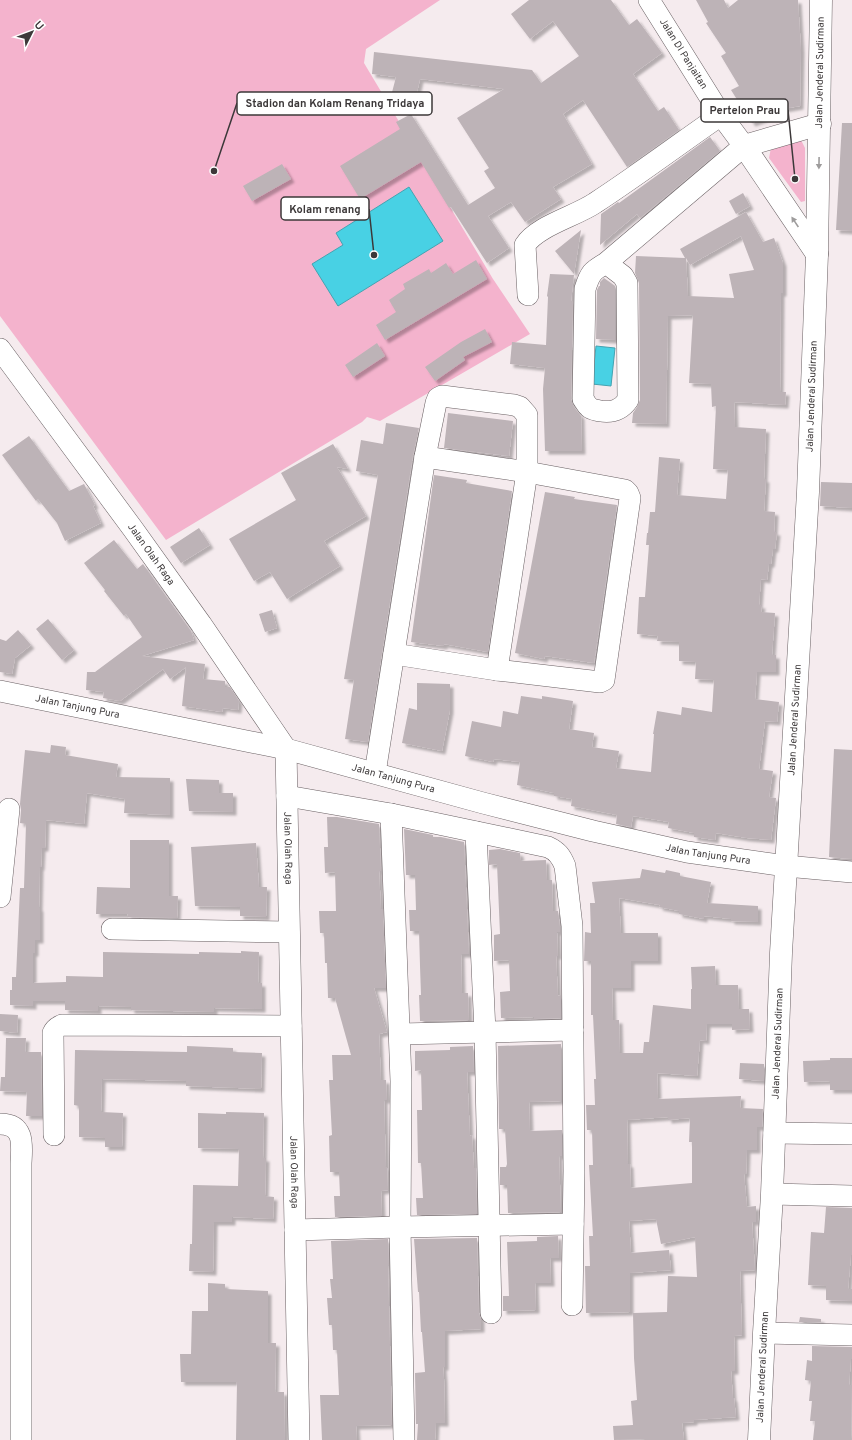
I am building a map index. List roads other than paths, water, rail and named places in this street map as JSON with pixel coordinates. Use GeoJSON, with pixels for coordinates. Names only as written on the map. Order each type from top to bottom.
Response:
{"type":"FeatureCollection","features":[{"type":"Feature","properties":{"kind":"main road","name":"Jalan Jenderal Sudirman"},"geometry":{"type":"LineString","coordinates":[[759,1440],[772,1194],[786,866],[808,492],[817,254],[821,0]]}},
{"type":"Feature","properties":{"kind":"main road"},"geometry":{"type":"LineString","coordinates":[[817,254],[744,146],[820,124]]}},
{"type":"Feature","properties":{"kind":"street","name":"Jalan DI Panjaitan"},"geometry":{"type":"LineString","coordinates":[[649,0],[721,115],[744,146]]}},
{"type":"Feature","properties":{"kind":"street"},"geometry":{"type":"LineString","coordinates":[[528,295],[525,245],[528,240],[541,231],[594,204],[721,115]]}},
{"type":"Feature","properties":{"kind":"street"},"geometry":{"type":"LineString","coordinates":[[606,263],[624,276],[627,283],[628,400],[625,405],[609,412],[592,409],[583,399],[586,288],[590,275],[596,268],[606,263],[744,146]]}},
{"type":"Feature","properties":{"kind":"street","name":"Jalan Olah Raga"},"geometry":{"type":"LineString","coordinates":[[0,349],[201,624],[286,749],[299,1440]]}},
{"type":"Feature","properties":{"kind":"street"},"geometry":{"type":"LineString","coordinates":[[375,772],[425,457],[438,398],[442,396],[514,405],[520,407],[527,415],[527,472],[497,670]]}},
{"type":"Feature","properties":{"kind":"street"},"geometry":{"type":"LineString","coordinates":[[394,654],[497,670],[600,682],[604,680],[630,498],[628,493],[625,490],[527,472],[425,457]]}},
{"type":"Feature","properties":{"kind":"street","name":"Jalan Tanjung Pura"},"geometry":{"type":"LineString","coordinates":[[0,691],[286,749],[375,772],[483,803],[593,831],[687,852],[786,866],[852,872]]}},
{"type":"Feature","properties":{"kind":"street"},"geometry":{"type":"LineString","coordinates":[[287,796],[391,814],[548,847],[555,850],[561,857],[565,866],[572,926],[572,1306]]}},
{"type":"Feature","properties":{"kind":"street"},"geometry":{"type":"LineString","coordinates":[[0,897],[9,809]]}},
{"type":"Feature","properties":{"kind":"street"},"geometry":{"type":"LineString","coordinates":[[391,814],[401,1081],[400,1227],[404,1440]]}},
{"type":"Feature","properties":{"kind":"street"},"geometry":{"type":"LineString","coordinates":[[476,832],[485,1032],[491,1313]]}},
{"type":"Feature","properties":{"kind":"street"},"geometry":{"type":"LineString","coordinates":[[112,929],[289,932]]}},
{"type":"Feature","properties":{"kind":"street"},"geometry":{"type":"LineString","coordinates":[[54,1135],[53,1033],[54,1030],[62,1025],[291,1026]]}},
{"type":"Feature","properties":{"kind":"street"},"geometry":{"type":"LineString","coordinates":[[400,1034],[573,1030]]}},
{"type":"Feature","properties":{"kind":"street"},"geometry":{"type":"LineString","coordinates":[[0,1124],[6,1124],[16,1129],[23,1142],[21,1163],[20,1440]]}},
{"type":"Feature","properties":{"kind":"street"},"geometry":{"type":"LineString","coordinates":[[774,1133],[852,1134]]}},
{"type":"Feature","properties":{"kind":"street"},"geometry":{"type":"LineString","coordinates":[[772,1194],[852,1196]]}},
{"type":"Feature","properties":{"kind":"street"},"geometry":{"type":"LineString","coordinates":[[295,1230],[573,1224]]}},
{"type":"Feature","properties":{"kind":"street"},"geometry":{"type":"LineString","coordinates":[[764,1333],[852,1335]]}},
{"type":"Feature","properties":{"kind":"water"},"geometry":{"type":"Polygon","coordinates":[[[409,187],[443,241],[338,306],[312,264],[343,245],[336,233],[409,187]]]}},
{"type":"Feature","properties":{"kind":"water"},"geometry":{"type":"Polygon","coordinates":[[[596,346],[615,348],[611,386],[592,384],[596,346]]]}},
{"type":"Feature","properties":{"kind":"place","name":"Stadion dan Kolam Renang Tridaya"},"geometry":{"type":"Point","coordinates":[214,171]}},
{"type":"Feature","properties":{"kind":"place","name":"Pertelon Prau"},"geometry":{"type":"Point","coordinates":[795,179]}},
{"type":"Feature","properties":{"kind":"place","name":"Kolam renang"},"geometry":{"type":"Point","coordinates":[374,255]}}]}
